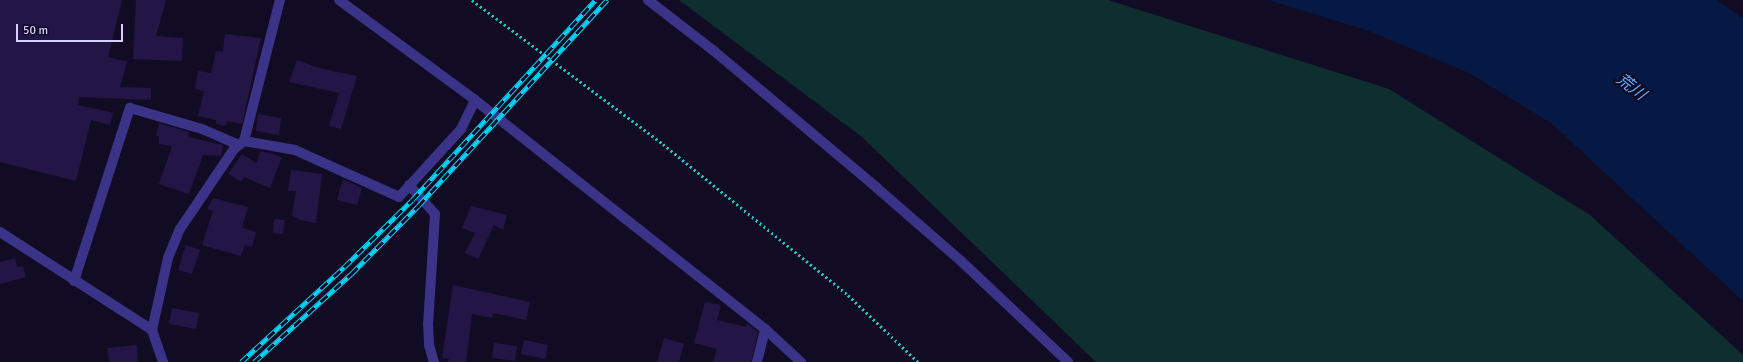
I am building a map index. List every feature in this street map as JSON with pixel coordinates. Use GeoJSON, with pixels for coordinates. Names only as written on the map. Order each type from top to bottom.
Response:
{"type":"FeatureCollection","features":[{"type":"Feature","properties":{"kind":"street"},"geometry":{"type":"LineString","coordinates":[[163,362],[152,330],[168,258],[180,229],[241,143],[280,0]]}},
{"type":"Feature","properties":{"kind":"street"},"geometry":{"type":"LineString","coordinates":[[339,0],[475,100],[765,329],[801,362]]}},
{"type":"Feature","properties":{"kind":"street"},"geometry":{"type":"LineString","coordinates":[[648,0],[714,51],[877,188],[966,266],[1068,362]]}},
{"type":"Feature","properties":{"kind":"street"},"geometry":{"type":"LineString","coordinates":[[74,280],[130,108],[202,129],[241,143],[295,150],[399,197],[461,129],[475,100]]}},
{"type":"Feature","properties":{"kind":"street"},"geometry":{"type":"LineString","coordinates":[[409,185],[435,214],[428,324],[429,345],[434,362]]}},
{"type":"Feature","properties":{"kind":"street"},"geometry":{"type":"LineString","coordinates":[[0,232],[152,330]]}},
{"type":"Feature","properties":{"kind":"street"},"geometry":{"type":"LineString","coordinates":[[757,362],[765,329]]}},
{"type":"Feature","properties":{"kind":"path"},"geometry":{"type":"LineString","coordinates":[[472,0],[664,144],[848,295],[918,362]]}},
{"type":"Feature","properties":{"kind":"green space"},"geometry":{"type":"Polygon","coordinates":[[[679,0],[1108,0],[1389,89],[1590,215],[1743,355],[1743,362],[1096,362],[862,137],[679,0]]]}},
{"type":"Feature","properties":{"kind":"water","name":"荒川"},"geometry":{"type":"Polygon","coordinates":[[[1268,0],[1717,0],[1743,18],[1743,301],[1551,123],[1469,73],[1369,31],[1268,0]]]}},
{"type":"Feature","properties":{"kind":"building"},"geometry":{"type":"Polygon","coordinates":[[[0,0],[122,0],[108,57],[127,62],[120,87],[151,88],[151,100],[79,97],[78,105],[113,113],[110,125],[91,120],[76,181],[0,162],[0,0]]]}},
{"type":"Feature","properties":{"kind":"building"},"geometry":{"type":"Polygon","coordinates":[[[136,0],[166,0],[156,36],[183,38],[182,61],[133,59],[136,0]]]}},
{"type":"Feature","properties":{"kind":"building"},"geometry":{"type":"Polygon","coordinates":[[[225,34],[261,38],[242,124],[227,121],[226,126],[216,124],[216,120],[198,116],[204,91],[195,89],[198,71],[211,73],[216,51],[223,52],[225,34]]]}},
{"type":"Feature","properties":{"kind":"building"},"geometry":{"type":"Polygon","coordinates":[[[297,60],[319,68],[357,76],[341,129],[329,126],[339,93],[289,82],[297,60]]]}},
{"type":"Feature","properties":{"kind":"building"},"geometry":{"type":"Polygon","coordinates":[[[258,114],[281,118],[279,135],[256,131],[258,114]]]}},
{"type":"Feature","properties":{"kind":"building"},"geometry":{"type":"Polygon","coordinates":[[[159,123],[189,132],[188,137],[223,145],[221,156],[203,155],[189,194],[159,184],[172,146],[159,144],[159,136],[156,136],[159,123]]]}},
{"type":"Feature","properties":{"kind":"building"},"geometry":{"type":"Polygon","coordinates":[[[261,151],[282,157],[270,188],[244,177],[241,182],[228,174],[242,154],[256,163],[261,151]]]}},
{"type":"Feature","properties":{"kind":"building"},"geometry":{"type":"Polygon","coordinates":[[[291,170],[322,174],[316,223],[300,220],[292,215],[296,191],[288,191],[291,170]]]}},
{"type":"Feature","properties":{"kind":"building"},"geometry":{"type":"Polygon","coordinates":[[[343,179],[362,188],[357,205],[337,200],[343,179]]]}},
{"type":"Feature","properties":{"kind":"building"},"geometry":{"type":"Polygon","coordinates":[[[213,198],[248,207],[242,228],[256,232],[252,247],[245,245],[241,256],[202,245],[213,211],[207,209],[213,198]]]}},
{"type":"Feature","properties":{"kind":"building"},"geometry":{"type":"Polygon","coordinates":[[[471,206],[507,215],[503,230],[494,225],[478,259],[465,253],[475,233],[462,228],[471,206]]]}},
{"type":"Feature","properties":{"kind":"building"},"geometry":{"type":"Polygon","coordinates":[[[274,219],[285,220],[283,234],[273,233],[274,219]]]}},
{"type":"Feature","properties":{"kind":"building"},"geometry":{"type":"Polygon","coordinates":[[[186,245],[200,250],[192,274],[178,270],[186,245]]]}},
{"type":"Feature","properties":{"kind":"building"},"geometry":{"type":"Polygon","coordinates":[[[15,258],[17,267],[23,266],[26,277],[0,284],[0,262],[15,258]]]}},
{"type":"Feature","properties":{"kind":"building"},"geometry":{"type":"Polygon","coordinates":[[[453,285],[530,302],[526,320],[493,313],[492,318],[472,314],[466,362],[448,362],[449,359],[442,358],[453,285]]]}},
{"type":"Feature","properties":{"kind":"building"},"geometry":{"type":"Polygon","coordinates":[[[705,302],[721,305],[717,320],[746,327],[747,323],[758,332],[751,362],[713,362],[717,349],[694,343],[705,302]]]}},
{"type":"Feature","properties":{"kind":"building"},"geometry":{"type":"Polygon","coordinates":[[[172,308],[199,313],[196,329],[169,324],[172,308]]]}},
{"type":"Feature","properties":{"kind":"building"},"geometry":{"type":"Polygon","coordinates":[[[664,338],[684,344],[679,362],[657,362],[664,338]]]}},
{"type":"Feature","properties":{"kind":"building"},"geometry":{"type":"Polygon","coordinates":[[[524,340],[548,345],[545,359],[521,354],[524,340]]]}},
{"type":"Feature","properties":{"kind":"building"},"geometry":{"type":"Polygon","coordinates":[[[494,343],[517,346],[515,361],[492,358],[494,343]]]}},
{"type":"Feature","properties":{"kind":"building"},"geometry":{"type":"Polygon","coordinates":[[[137,345],[138,362],[109,362],[107,348],[137,345]]]}},
{"type":"Feature","properties":{"kind":"railway"},"geometry":{"type":"LineString","coordinates":[[241,362],[344,267],[412,200],[595,0]]}},
{"type":"Feature","properties":{"kind":"railway"},"geometry":{"type":"LineString","coordinates":[[254,362],[351,274],[418,206],[607,0]]}}]}
